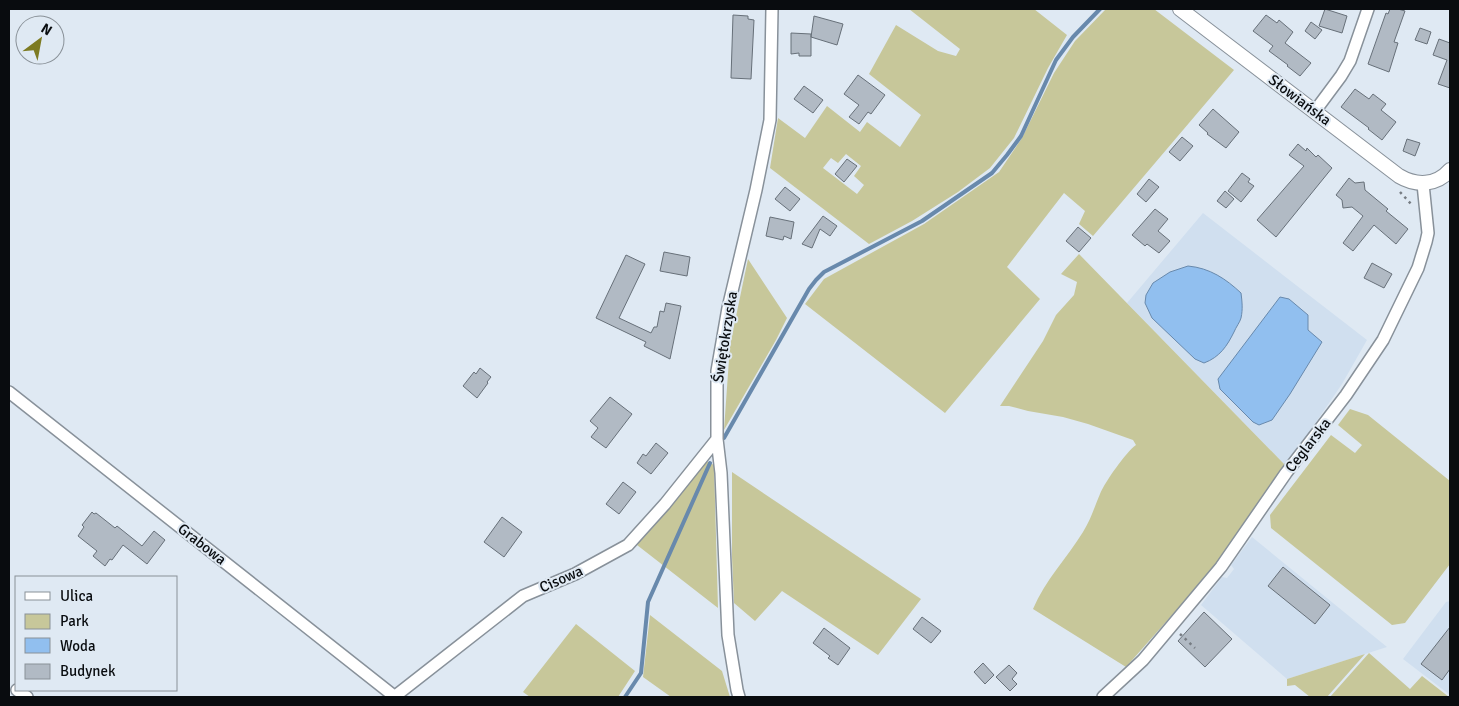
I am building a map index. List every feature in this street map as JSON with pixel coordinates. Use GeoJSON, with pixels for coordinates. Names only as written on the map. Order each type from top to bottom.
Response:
{"type":"FeatureCollection","features":[{"type":"Feature","properties":{"kind":"street","name":"Świętokrzyska"},"geometry":{"type":"LineString","coordinates":[[739,697],[728,636],[721,473],[715,442],[717,371],[728,308],[756,190],[770,120],[772,9]]}},
{"type":"Feature","properties":{"kind":"street","name":"Słowiańska"},"geometry":{"type":"LineString","coordinates":[[1180,9],[1399,176],[1408,181],[1423,184]]}},
{"type":"Feature","properties":{"kind":"street"},"geometry":{"type":"LineString","coordinates":[[1315,111],[1350,61],[1368,9]]}},
{"type":"Feature","properties":{"kind":"street"},"geometry":{"type":"LineString","coordinates":[[1423,184],[1444,176],[1450,170]]}},
{"type":"Feature","properties":{"kind":"street","name":"Ceglarska"},"geometry":{"type":"LineString","coordinates":[[1103,697],[1143,660],[1192,603],[1221,566],[1286,473],[1346,395],[1383,340],[1418,268],[1426,242],[1428,233],[1423,184]]}},
{"type":"Feature","properties":{"kind":"street","name":"Grabowa"},"geometry":{"type":"LineString","coordinates":[[9,392],[394,697]]}},
{"type":"Feature","properties":{"kind":"street","name":"Cisowa"},"geometry":{"type":"LineString","coordinates":[[394,697],[523,596],[575,574],[628,545],[665,504],[715,442]]}},
{"type":"Feature","properties":{"kind":"path"},"geometry":{"type":"LineString","coordinates":[[1171,626],[1195,648]]}},
{"type":"Feature","properties":{"kind":"shaded area"},"geometry":{"type":"Polygon","coordinates":[[[1203,213],[1367,340],[1342,384],[1286,466],[1127,303],[1203,213]]]}},
{"type":"Feature","properties":{"kind":"shaded area"},"geometry":{"type":"Polygon","coordinates":[[[1252,537],[1387,647],[1287,679],[1201,605],[1222,577],[1227,578],[1234,569],[1231,565],[1252,537]]]}},
{"type":"Feature","properties":{"kind":"shaded area"},"geometry":{"type":"Polygon","coordinates":[[[1450,601],[1450,695],[1403,659],[1446,602],[1450,601]]]}},
{"type":"Feature","properties":{"kind":"green space"},"geometry":{"type":"Polygon","coordinates":[[[909,9],[1034,9],[1067,35],[1048,68],[1014,138],[990,168],[958,192],[912,221],[869,244],[770,168],[778,118],[805,138],[827,106],[860,132],[867,122],[900,147],[921,115],[869,74],[896,25],[938,51],[956,56],[960,49],[909,9]],[[846,154],[838,163],[831,158],[823,168],[857,194],[864,185],[854,176],[861,166],[846,154]]]}},
{"type":"Feature","properties":{"kind":"green space"},"geometry":{"type":"Polygon","coordinates":[[[1106,9],[1154,9],[1234,70],[1093,236],[1079,224],[1085,211],[1064,193],[1007,267],[1040,299],[945,413],[805,304],[824,279],[924,224],[999,172],[1022,138],[1054,73],[1075,41],[1106,9]]]}},
{"type":"Feature","properties":{"kind":"green space"},"geometry":{"type":"Polygon","coordinates":[[[1079,254],[1286,466],[1211,571],[1126,667],[1033,609],[1056,569],[1086,527],[1106,482],[1136,445],[1133,440],[1088,424],[1063,417],[1009,406],[1000,406],[1043,341],[1056,315],[1074,295],[1077,282],[1061,274],[1079,254]]]}},
{"type":"Feature","properties":{"kind":"green space"},"geometry":{"type":"Polygon","coordinates":[[[748,259],[787,318],[724,430],[730,345],[748,259]]]}},
{"type":"Feature","properties":{"kind":"green space"},"geometry":{"type":"Polygon","coordinates":[[[1350,409],[1368,415],[1450,481],[1450,564],[1405,623],[1392,625],[1271,528],[1270,515],[1331,435],[1355,453],[1362,445],[1338,425],[1350,409]]]}},
{"type":"Feature","properties":{"kind":"green space"},"geometry":{"type":"Polygon","coordinates":[[[706,461],[714,465],[718,608],[637,545],[701,462],[706,461]]]}},
{"type":"Feature","properties":{"kind":"green space"},"geometry":{"type":"Polygon","coordinates":[[[732,472],[921,599],[878,655],[782,591],[755,621],[734,603],[732,472]]]}},
{"type":"Feature","properties":{"kind":"green space"},"geometry":{"type":"Polygon","coordinates":[[[650,615],[722,671],[730,697],[671,697],[643,677],[650,615]]]}},
{"type":"Feature","properties":{"kind":"green space"},"geometry":{"type":"Polygon","coordinates":[[[576,624],[635,671],[618,697],[530,697],[523,692],[576,624]]]}},
{"type":"Feature","properties":{"kind":"green space"},"geometry":{"type":"Polygon","coordinates":[[[1369,653],[1410,689],[1422,676],[1449,697],[1330,697],[1369,653]]]}},
{"type":"Feature","properties":{"kind":"green space"},"geometry":{"type":"Polygon","coordinates":[[[1365,654],[1327,697],[1310,697],[1295,685],[1287,686],[1287,679],[1365,654]]]}},
{"type":"Feature","properties":{"kind":"water"},"geometry":{"type":"Polygon","coordinates":[[[1188,266],[1203,269],[1217,275],[1241,293],[1241,318],[1231,337],[1219,354],[1204,363],[1195,359],[1152,318],[1145,303],[1146,295],[1153,283],[1170,272],[1188,266]]]}},
{"type":"Feature","properties":{"kind":"water"},"geometry":{"type":"Polygon","coordinates":[[[1280,297],[1289,299],[1308,315],[1308,330],[1322,342],[1272,420],[1259,425],[1253,422],[1220,389],[1218,379],[1280,297]]]}},
{"type":"Feature","properties":{"kind":"building"},"geometry":{"type":"Polygon","coordinates":[[[1325,9],[1347,16],[1342,33],[1319,26],[1325,9]]]}},
{"type":"Feature","properties":{"kind":"building"},"geometry":{"type":"Polygon","coordinates":[[[1390,9],[1405,11],[1394,42],[1398,43],[1389,72],[1368,64],[1386,13],[1388,14],[1390,9]]]}},
{"type":"Feature","properties":{"kind":"building"},"geometry":{"type":"Polygon","coordinates":[[[733,15],[748,16],[748,19],[754,20],[751,79],[731,78],[733,15]]]}},
{"type":"Feature","properties":{"kind":"building"},"geometry":{"type":"Polygon","coordinates":[[[1266,15],[1277,23],[1279,20],[1293,32],[1285,43],[1311,63],[1300,76],[1269,51],[1273,46],[1253,31],[1266,15]]]}},
{"type":"Feature","properties":{"kind":"building"},"geometry":{"type":"Polygon","coordinates":[[[814,16],[843,24],[837,45],[811,37],[814,16]]]}},
{"type":"Feature","properties":{"kind":"building"},"geometry":{"type":"Polygon","coordinates":[[[1311,22],[1322,30],[1315,39],[1305,31],[1311,22]]]}},
{"type":"Feature","properties":{"kind":"building"},"geometry":{"type":"Polygon","coordinates":[[[1420,28],[1431,32],[1427,44],[1415,40],[1420,28]]]}},
{"type":"Feature","properties":{"kind":"building"},"geometry":{"type":"Polygon","coordinates":[[[791,33],[811,34],[811,56],[799,56],[799,53],[791,54],[791,33]]]}},
{"type":"Feature","properties":{"kind":"building"},"geometry":{"type":"Polygon","coordinates":[[[1439,39],[1450,43],[1450,88],[1438,84],[1447,60],[1433,55],[1439,39]]]}},
{"type":"Feature","properties":{"kind":"building"},"geometry":{"type":"Polygon","coordinates":[[[858,75],[885,95],[871,114],[868,112],[859,124],[849,117],[859,105],[844,94],[858,75]]]}},
{"type":"Feature","properties":{"kind":"building"},"geometry":{"type":"Polygon","coordinates":[[[804,86],[823,100],[813,113],[794,99],[804,86]]]}},
{"type":"Feature","properties":{"kind":"building"},"geometry":{"type":"Polygon","coordinates":[[[1355,89],[1369,99],[1373,94],[1386,104],[1381,110],[1396,122],[1382,140],[1341,107],[1355,89]]]}},
{"type":"Feature","properties":{"kind":"building"},"geometry":{"type":"Polygon","coordinates":[[[1213,109],[1239,132],[1226,148],[1207,134],[1199,125],[1213,109]]]}},
{"type":"Feature","properties":{"kind":"building"},"geometry":{"type":"Polygon","coordinates":[[[1182,137],[1193,146],[1180,161],[1169,152],[1182,137]]]}},
{"type":"Feature","properties":{"kind":"building"},"geometry":{"type":"Polygon","coordinates":[[[1407,139],[1420,143],[1415,156],[1403,151],[1407,139]]]}},
{"type":"Feature","properties":{"kind":"building"},"geometry":{"type":"Polygon","coordinates":[[[1298,144],[1306,151],[1307,148],[1316,157],[1318,155],[1332,168],[1276,237],[1257,220],[1304,166],[1289,155],[1298,144]]]}},
{"type":"Feature","properties":{"kind":"building"},"geometry":{"type":"Polygon","coordinates":[[[847,159],[857,166],[844,182],[835,174],[847,159]]]}},
{"type":"Feature","properties":{"kind":"building"},"geometry":{"type":"Polygon","coordinates":[[[1242,173],[1250,179],[1248,182],[1254,186],[1241,202],[1228,191],[1242,173]]]}},
{"type":"Feature","properties":{"kind":"building"},"geometry":{"type":"Polygon","coordinates":[[[1349,178],[1355,183],[1364,182],[1365,190],[1408,229],[1396,244],[1374,225],[1353,251],[1343,243],[1363,216],[1352,207],[1343,208],[1342,200],[1336,195],[1349,178]]]}},
{"type":"Feature","properties":{"kind":"building"},"geometry":{"type":"Polygon","coordinates":[[[1149,179],[1159,187],[1146,202],[1137,194],[1149,179]]]}},
{"type":"Feature","properties":{"kind":"building"},"geometry":{"type":"Polygon","coordinates":[[[785,187],[800,199],[790,211],[775,199],[785,187]]]}},
{"type":"Feature","properties":{"kind":"building"},"geometry":{"type":"Polygon","coordinates":[[[1225,191],[1234,199],[1226,208],[1217,201],[1225,191]]]}},
{"type":"Feature","properties":{"kind":"building"},"geometry":{"type":"Polygon","coordinates":[[[1155,209],[1168,219],[1158,231],[1170,241],[1159,253],[1147,244],[1145,246],[1132,235],[1155,209]]]}},
{"type":"Feature","properties":{"kind":"building"},"geometry":{"type":"Polygon","coordinates":[[[823,216],[837,226],[830,236],[820,229],[812,248],[802,244],[823,216]]]}},
{"type":"Feature","properties":{"kind":"building"},"geometry":{"type":"Polygon","coordinates":[[[770,217],[794,222],[791,239],[784,236],[783,240],[766,236],[770,217]]]}},
{"type":"Feature","properties":{"kind":"building"},"geometry":{"type":"Polygon","coordinates":[[[1078,227],[1091,238],[1079,252],[1066,241],[1078,227]]]}},
{"type":"Feature","properties":{"kind":"building"},"geometry":{"type":"Polygon","coordinates":[[[664,252],[690,257],[687,276],[660,271],[664,252]]]}},
{"type":"Feature","properties":{"kind":"building"},"geometry":{"type":"Polygon","coordinates":[[[626,255],[645,264],[619,318],[651,333],[654,327],[657,327],[660,311],[664,312],[666,303],[681,306],[670,359],[644,346],[646,342],[596,318],[626,255]]]}},
{"type":"Feature","properties":{"kind":"building"},"geometry":{"type":"Polygon","coordinates":[[[1372,263],[1392,274],[1384,288],[1364,278],[1372,263]]]}},
{"type":"Feature","properties":{"kind":"building"},"geometry":{"type":"Polygon","coordinates":[[[480,368],[491,377],[477,398],[463,386],[474,372],[476,374],[480,368]]]}},
{"type":"Feature","properties":{"kind":"building"},"geometry":{"type":"Polygon","coordinates":[[[610,397],[632,414],[606,448],[591,437],[598,428],[590,421],[610,397]]]}},
{"type":"Feature","properties":{"kind":"building"},"geometry":{"type":"Polygon","coordinates":[[[656,443],[668,453],[651,474],[637,463],[643,454],[646,456],[656,443]]]}},
{"type":"Feature","properties":{"kind":"building"},"geometry":{"type":"Polygon","coordinates":[[[623,482],[636,492],[619,514],[606,504],[623,482]]]}},
{"type":"Feature","properties":{"kind":"building"},"geometry":{"type":"Polygon","coordinates":[[[92,512],[115,528],[117,526],[142,546],[154,531],[165,540],[147,564],[123,545],[105,566],[93,556],[97,551],[78,536],[84,527],[82,525],[92,512]]]}},
{"type":"Feature","properties":{"kind":"building"},"geometry":{"type":"Polygon","coordinates":[[[502,517],[522,532],[504,557],[484,542],[502,517]]]}},
{"type":"Feature","properties":{"kind":"building"},"geometry":{"type":"Polygon","coordinates":[[[1283,567],[1330,605],[1315,624],[1268,586],[1283,567]]]}},
{"type":"Feature","properties":{"kind":"building"},"geometry":{"type":"Polygon","coordinates":[[[1204,612],[1232,639],[1205,667],[1178,641],[1204,612]]]}},
{"type":"Feature","properties":{"kind":"building"},"geometry":{"type":"Polygon","coordinates":[[[922,617],[941,631],[931,643],[913,629],[922,617]]]}},
{"type":"Feature","properties":{"kind":"building"},"geometry":{"type":"Polygon","coordinates":[[[1450,627],[1450,669],[1442,680],[1421,664],[1450,627]]]}},
{"type":"Feature","properties":{"kind":"building"},"geometry":{"type":"Polygon","coordinates":[[[824,628],[850,648],[838,665],[813,643],[824,628]]]}},
{"type":"Feature","properties":{"kind":"building"},"geometry":{"type":"Polygon","coordinates":[[[983,663],[994,675],[985,684],[974,672],[983,663]]]}},
{"type":"Feature","properties":{"kind":"building"},"geometry":{"type":"Polygon","coordinates":[[[1009,665],[1017,673],[1012,679],[1017,684],[1010,691],[996,677],[1009,665]]]}},
{"type":"Feature","properties":{"kind":"waterway"},"geometry":{"type":"LineString","coordinates":[[724,438],[809,289],[816,280],[824,272],[922,221],[992,173],[1021,136],[1056,60],[1073,37],[1100,9]]}},
{"type":"Feature","properties":{"kind":"waterway"},"geometry":{"type":"LineString","coordinates":[[625,697],[641,673],[648,602],[710,463]]}}]}
